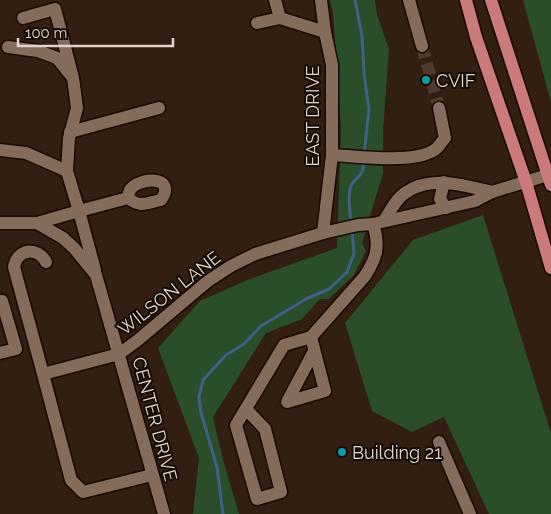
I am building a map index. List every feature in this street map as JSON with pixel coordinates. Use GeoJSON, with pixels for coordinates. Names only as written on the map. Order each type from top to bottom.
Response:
{"type":"FeatureCollection","features":[{"type":"Feature","properties":{"kind":"main road"},"geometry":{"type":"LineString","coordinates":[[466,0],[476,36],[526,182],[551,268]]}},
{"type":"Feature","properties":{"kind":"main road"},"geometry":{"type":"LineString","coordinates":[[491,0],[550,180]]}},
{"type":"Feature","properties":{"kind":"street"},"geometry":{"type":"LineString","coordinates":[[275,0],[280,18]]}},
{"type":"Feature","properties":{"kind":"street","name":"EAST DRIVE"},"geometry":{"type":"LineString","coordinates":[[321,0],[324,32],[332,65],[332,155],[323,233]]}},
{"type":"Feature","properties":{"kind":"street"},"geometry":{"type":"LineString","coordinates":[[409,0],[422,46]]}},
{"type":"Feature","properties":{"kind":"street"},"geometry":{"type":"LineString","coordinates":[[23,18],[55,9],[73,78],[77,108],[70,132],[67,171],[79,211],[128,198]]}},
{"type":"Feature","properties":{"kind":"street"},"geometry":{"type":"LineString","coordinates":[[257,23],[280,18],[324,32]]}},
{"type":"Feature","properties":{"kind":"street"},"geometry":{"type":"LineString","coordinates":[[8,47],[38,51],[57,58],[73,78]]}},
{"type":"Feature","properties":{"kind":"street"},"geometry":{"type":"LineString","coordinates":[[70,132],[159,108]]}},
{"type":"Feature","properties":{"kind":"street"},"geometry":{"type":"LineString","coordinates":[[332,155],[404,159],[426,154],[437,148],[445,138],[439,108]]}},
{"type":"Feature","properties":{"kind":"street"},"geometry":{"type":"LineString","coordinates":[[0,150],[26,153],[67,171]]}},
{"type":"Feature","properties":{"kind":"street","name":"WILSON LANE"},"geometry":{"type":"LineString","coordinates":[[119,354],[208,280],[255,254],[323,233],[416,215],[475,201],[492,192],[526,182],[550,180]]}},
{"type":"Feature","properties":{"kind":"street"},"geometry":{"type":"LineString","coordinates":[[444,182],[440,199],[446,208]]}},
{"type":"Feature","properties":{"kind":"street","name":"WILSON LANE"},"geometry":{"type":"LineString","coordinates":[[379,222],[405,193],[420,186],[444,182],[492,192]]}},
{"type":"Feature","properties":{"kind":"street"},"geometry":{"type":"LineString","coordinates":[[401,198],[405,205],[416,215]]}},
{"type":"Feature","properties":{"kind":"street","name":"CENTER DRIVE"},"geometry":{"type":"LineString","coordinates":[[0,223],[37,223],[79,211],[164,514]]}},
{"type":"Feature","properties":{"kind":"street"},"geometry":{"type":"LineString","coordinates":[[246,409],[265,429],[282,492],[257,499],[236,425],[284,345],[311,337],[365,276],[372,265],[377,248],[379,222]]}},
{"type":"Feature","properties":{"kind":"street","name":"CENTER DRIVE"},"geometry":{"type":"LineString","coordinates":[[37,223],[63,238],[74,248],[96,275]]}},
{"type":"Feature","properties":{"kind":"street"},"geometry":{"type":"LineString","coordinates":[[46,262],[40,254],[30,251],[17,258],[14,267],[71,480],[83,492],[152,475]]}},
{"type":"Feature","properties":{"kind":"street"},"geometry":{"type":"LineString","coordinates":[[0,302],[2,301],[16,349],[0,353]]}},
{"type":"Feature","properties":{"kind":"street"},"geometry":{"type":"LineString","coordinates":[[311,337],[314,351]]}},
{"type":"Feature","properties":{"kind":"street"},"geometry":{"type":"LineString","coordinates":[[43,374],[119,354]]}},
{"type":"Feature","properties":{"kind":"street"},"geometry":{"type":"LineString","coordinates":[[439,442],[470,514]]}},
{"type":"Feature","properties":{"kind":"green space"},"geometry":{"type":"Polygon","coordinates":[[[330,0],[375,0],[377,15],[389,49],[383,131],[383,173],[362,243],[366,251],[354,275],[329,299],[320,299],[302,319],[266,333],[213,417],[239,514],[193,514],[199,458],[158,348],[200,301],[250,279],[337,248],[341,131],[333,12],[330,0]]]}},
{"type":"Feature","properties":{"kind":"green space"},"geometry":{"type":"Polygon","coordinates":[[[523,0],[551,0],[551,102],[523,0]]]}},
{"type":"Feature","properties":{"kind":"green space"},"geometry":{"type":"Polygon","coordinates":[[[483,215],[551,433],[551,514],[489,514],[444,417],[412,432],[372,411],[345,323],[413,240],[483,215]]]}},
{"type":"Feature","properties":{"kind":"waterway"},"geometry":{"type":"LineString","coordinates":[[355,0],[362,36],[364,74],[369,109],[364,155]]}},
{"type":"Feature","properties":{"kind":"waterway"},"geometry":{"type":"LineString","coordinates":[[351,223],[349,194],[353,182],[361,174],[364,161]]}},
{"type":"Feature","properties":{"kind":"waterway"},"geometry":{"type":"LineString","coordinates":[[223,514],[217,467],[201,413],[199,397],[203,380],[226,355],[244,344],[261,326],[306,299],[329,289],[347,272],[354,254],[352,229]]}},
{"type":"Feature","properties":{"kind":"tunnel"},"geometry":{"type":"LineString","coordinates":[[422,46],[439,108]]}},
{"type":"Feature","properties":{"kind":"place","name":"CVIF"},"geometry":{"type":"Point","coordinates":[426,80]}},
{"type":"Feature","properties":{"kind":"place","name":"Building 21"},"geometry":{"type":"Point","coordinates":[342,452]}}]}
